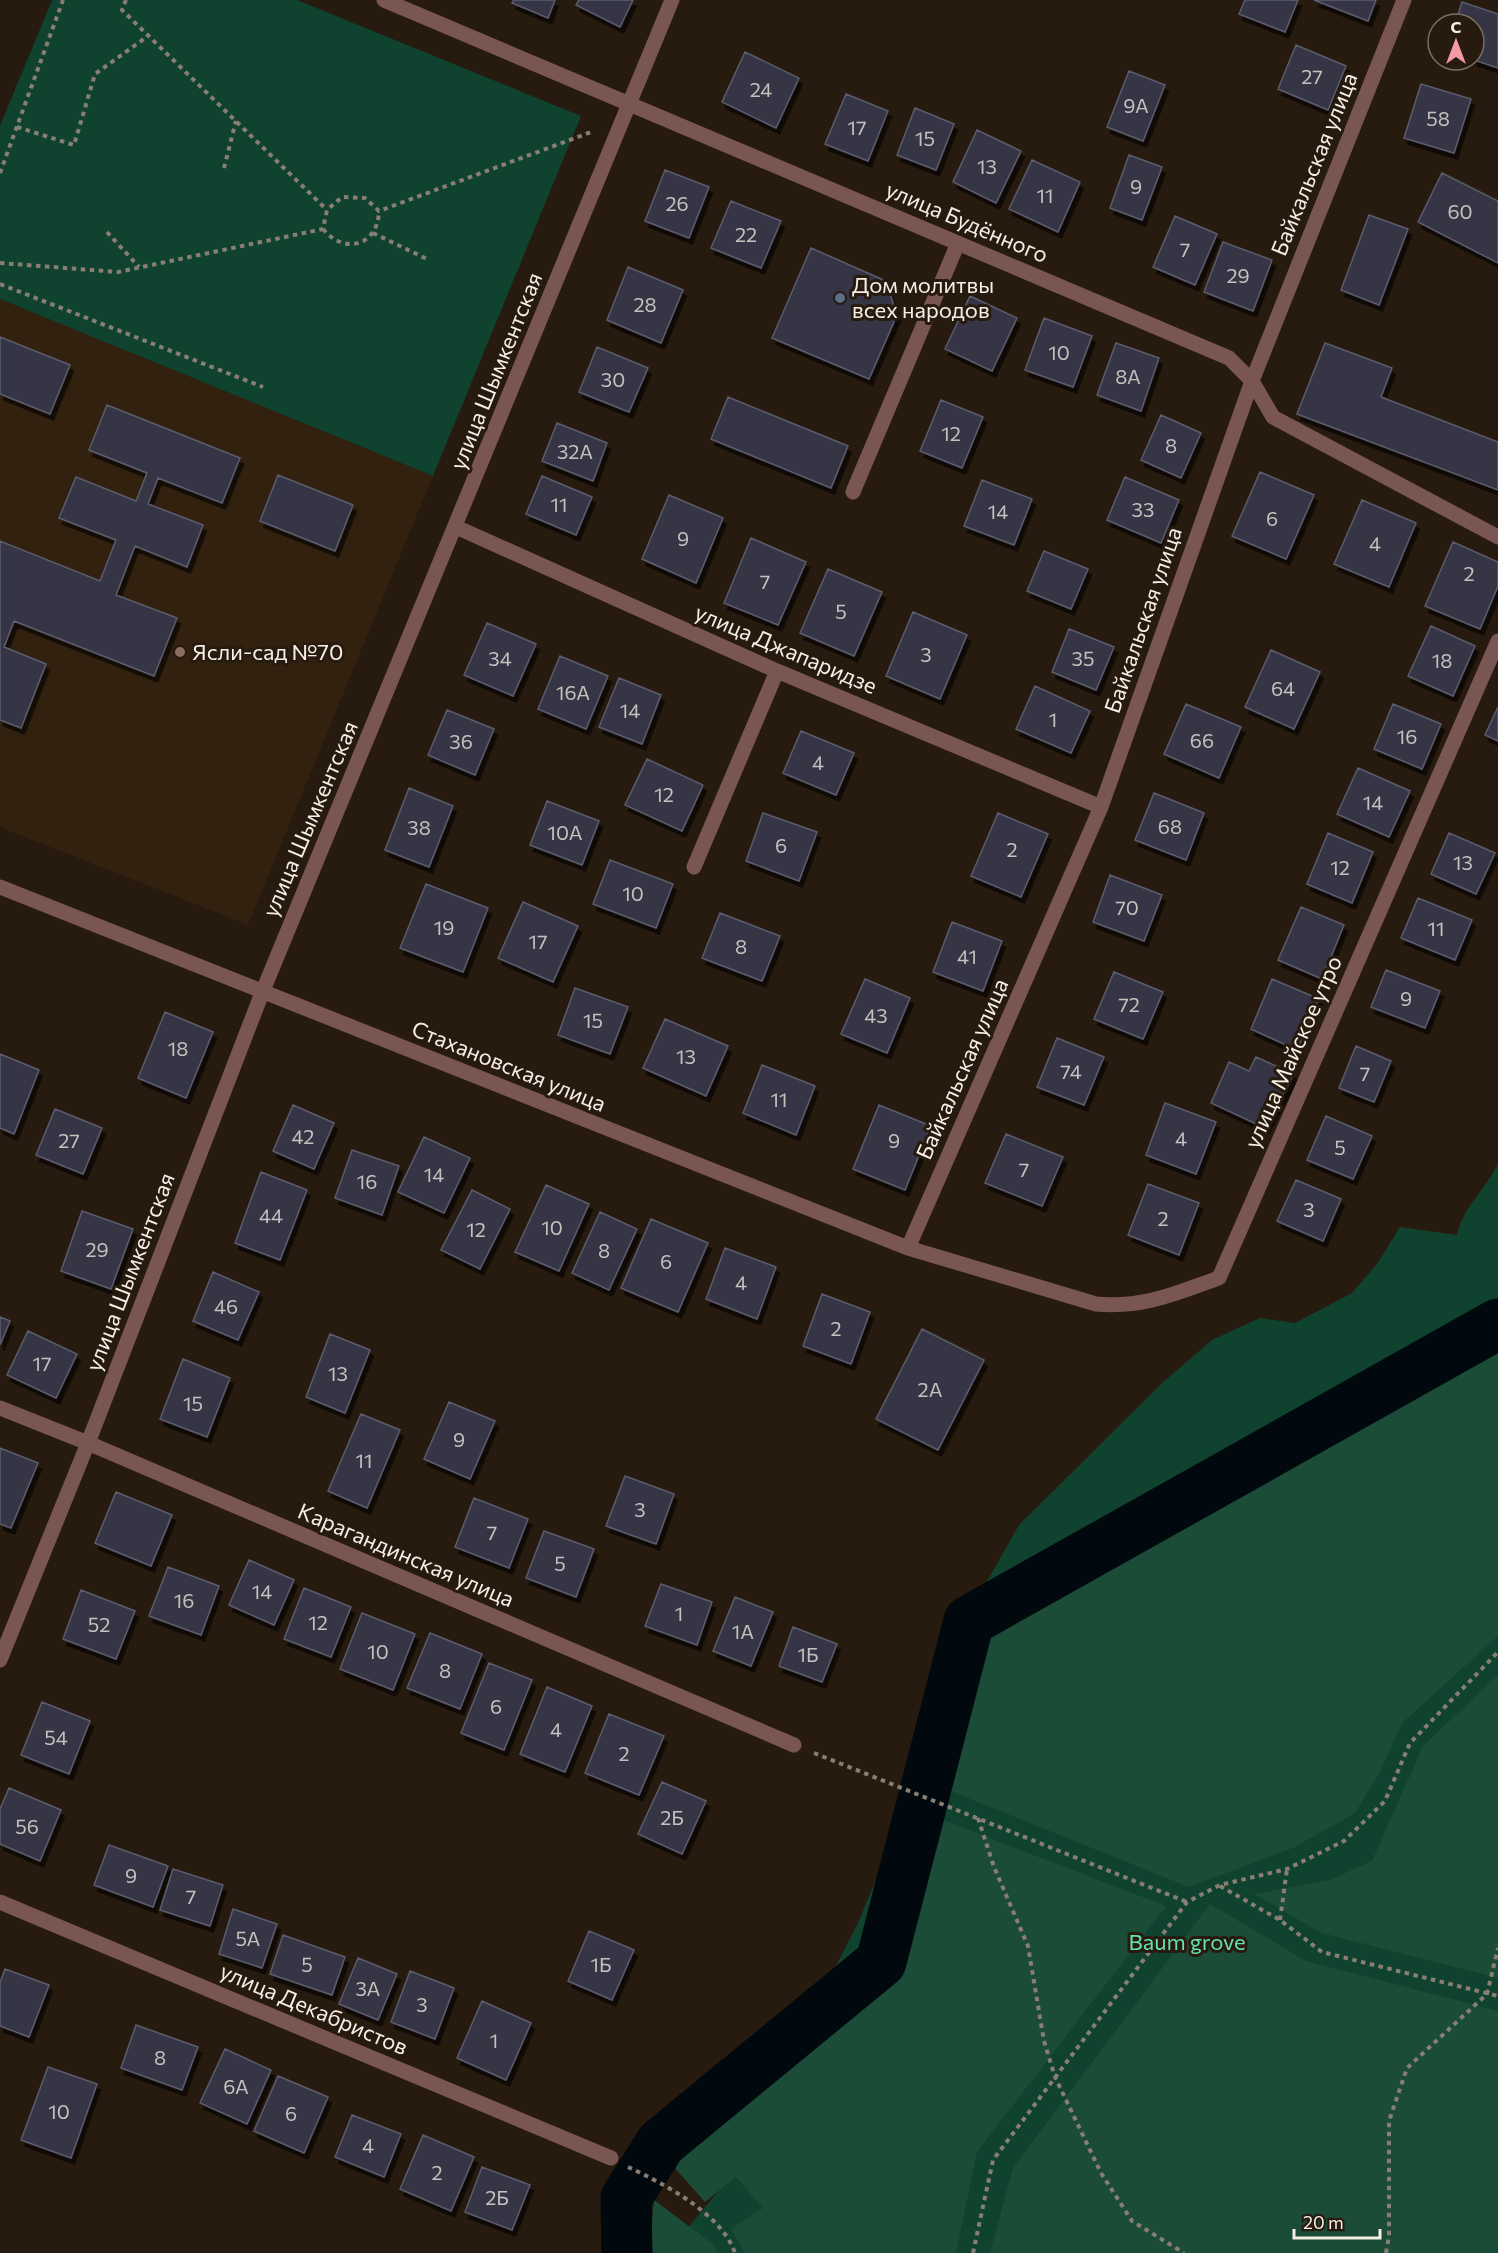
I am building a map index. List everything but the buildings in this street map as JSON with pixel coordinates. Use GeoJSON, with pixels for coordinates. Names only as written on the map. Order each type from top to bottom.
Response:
{"type":"FeatureCollection","features":[{"type":"Feature","properties":{"kind":"street","name":"улица Будённого"},"geometry":{"type":"LineString","coordinates":[[384,0],[1229,358],[1252,381],[1274,417],[1498,537]]}},
{"type":"Feature","properties":{"kind":"street","name":"улица Шымкентская"},"geometry":{"type":"LineString","coordinates":[[0,1660],[88,1443],[262,993],[672,0]]}},
{"type":"Feature","properties":{"kind":"street","name":"Байкальская улица"},"geometry":{"type":"LineString","coordinates":[[908,1248],[1101,807],[1252,381],[1404,0]]}},
{"type":"Feature","properties":{"kind":"street"},"geometry":{"type":"LineString","coordinates":[[853,492],[958,243]]}},
{"type":"Feature","properties":{"kind":"street","name":"улица Джапаридзе"},"geometry":{"type":"LineString","coordinates":[[456,527],[777,671],[1101,807]]}},
{"type":"Feature","properties":{"kind":"street","name":"улица Майское утро"},"geometry":{"type":"LineString","coordinates":[[1005,1278],[1096,1304],[1124,1307],[1152,1301],[1219,1278],[1498,640]]}},
{"type":"Feature","properties":{"kind":"street"},"geometry":{"type":"LineString","coordinates":[[694,867],[777,671]]}},
{"type":"Feature","properties":{"kind":"street","name":"Стахановская улица"},"geometry":{"type":"LineString","coordinates":[[0,887],[908,1248],[1005,1278]]}},
{"type":"Feature","properties":{"kind":"street","name":"Карагандинская улица"},"geometry":{"type":"LineString","coordinates":[[0,1408],[88,1443],[794,1745]]}},
{"type":"Feature","properties":{"kind":"street","name":"улица Декабристов"},"geometry":{"type":"LineString","coordinates":[[0,1902],[611,2158]]}},
{"type":"Feature","properties":{"kind":"path"},"geometry":{"type":"LineString","coordinates":[[0,172],[63,0]]}},
{"type":"Feature","properties":{"kind":"path"},"geometry":{"type":"LineString","coordinates":[[126,0],[122,10],[327,210]]}},
{"type":"Feature","properties":{"kind":"path"},"geometry":{"type":"LineString","coordinates":[[17,127],[74,145],[95,74],[148,36]]}},
{"type":"Feature","properties":{"kind":"path"},"geometry":{"type":"LineString","coordinates":[[379,211],[623,120]]}},
{"type":"Feature","properties":{"kind":"path"},"geometry":{"type":"LineString","coordinates":[[224,168],[236,121]]}},
{"type":"Feature","properties":{"kind":"path"},"geometry":{"type":"LineString","coordinates":[[323,229],[327,210],[342,196],[365,198],[379,211]]}},
{"type":"Feature","properties":{"kind":"path"},"geometry":{"type":"LineString","coordinates":[[323,229],[331,239],[346,245],[363,242],[373,233],[378,222],[379,211]]}},
{"type":"Feature","properties":{"kind":"path"},"geometry":{"type":"LineString","coordinates":[[0,263],[117,272],[323,229]]}},
{"type":"Feature","properties":{"kind":"path"},"geometry":{"type":"LineString","coordinates":[[107,232],[139,268]]}},
{"type":"Feature","properties":{"kind":"path"},"geometry":{"type":"LineString","coordinates":[[373,233],[429,260]]}},
{"type":"Feature","properties":{"kind":"path"},"geometry":{"type":"LineString","coordinates":[[0,284],[263,387]]}},
{"type":"Feature","properties":{"kind":"path"},"geometry":{"type":"LineString","coordinates":[[973,2253],[993,2160],[1187,1902],[1220,1886],[1287,1869],[1344,1841],[1385,1801],[1410,1743],[1498,1652]]}},
{"type":"Feature","properties":{"kind":"path"},"geometry":{"type":"LineString","coordinates":[[794,1745],[1187,1902]]}},
{"type":"Feature","properties":{"kind":"path"},"geometry":{"type":"LineString","coordinates":[[978,1818],[994,1867],[1028,1946],[1044,2041],[1054,2077],[1101,2172],[1132,2221],[1184,2253]]}},
{"type":"Feature","properties":{"kind":"path"},"geometry":{"type":"LineString","coordinates":[[1280,1920],[1287,1869]]}},
{"type":"Feature","properties":{"kind":"path"},"geometry":{"type":"LineString","coordinates":[[1220,1886],[1280,1920],[1322,1952],[1498,1996]]}},
{"type":"Feature","properties":{"kind":"path"},"geometry":{"type":"LineString","coordinates":[[1386,2253],[1389,2236],[1389,2121],[1407,2068],[1486,1994],[1498,1948]]}},
{"type":"Feature","properties":{"kind":"path"},"geometry":{"type":"LineString","coordinates":[[611,2158],[669,2187],[714,2222],[732,2244],[735,2253]]}},
{"type":"Feature","properties":{"kind":"shaded area","name":"Ясли-сад №70"},"geometry":{"type":"Polygon","coordinates":[[[0,299],[433,476],[248,925],[0,827],[0,299]]]}},
{"type":"Feature","properties":{"kind":"green space"},"geometry":{"type":"Polygon","coordinates":[[[52,0],[297,0],[581,116],[433,476],[0,299],[0,126],[52,0]]]}},
{"type":"Feature","properties":{"kind":"green space","name":"Baum grove"},"geometry":{"type":"Polygon","coordinates":[[[1498,1163],[1498,2253],[662,2253],[686,2230],[725,2183],[857,1925],[950,1703],[973,1606],[1019,1525],[1161,1384],[1212,1340],[1260,1318],[1295,1323],[1352,1293],[1377,1264],[1400,1227],[1457,1235],[1469,1207],[1498,1163]]]}},
{"type":"Feature","properties":{"kind":"green space"},"geometry":{"type":"Polygon","coordinates":[[[1498,1347],[1498,1636],[1402,1723],[1381,1770],[1355,1813],[1295,1847],[1189,1887],[945,1789],[986,1640],[1498,1347]]]}},
{"type":"Feature","properties":{"kind":"green space"},"geometry":{"type":"Polygon","coordinates":[[[1498,1675],[1498,1978],[1322,1933],[1254,1894],[1330,1880],[1372,1861],[1423,1746],[1498,1675]]]}},
{"type":"Feature","properties":{"kind":"green space"},"geometry":{"type":"Polygon","coordinates":[[[943,1820],[1166,1906],[977,2152],[956,2253],[745,2253],[731,2229],[763,2208],[736,2177],[705,2202],[673,2166],[686,2144],[901,1976],[943,1820]]]}},
{"type":"Feature","properties":{"kind":"green space"},"geometry":{"type":"Polygon","coordinates":[[[1210,1904],[1306,1961],[1498,2011],[1498,2253],[990,2253],[1013,2168],[1210,1904]]]}},
{"type":"Feature","properties":{"kind":"green space"},"geometry":{"type":"Polygon","coordinates":[[[654,2200],[714,2245],[718,2253],[649,2253],[654,2200]]]}},
{"type":"Feature","properties":{"kind":"waterway"},"geometry":{"type":"LineString","coordinates":[[627,2253],[626,2198],[661,2143],[881,1962],[969,1621],[1498,1324]]}},
{"type":"Feature","properties":{"kind":"place","name":"Дом молитвы всех народов"},"geometry":{"type":"Point","coordinates":[840,298]}},
{"type":"Feature","properties":{"kind":"place","name":"Ясли-сад №70"},"geometry":{"type":"Point","coordinates":[180,652]}}]}
